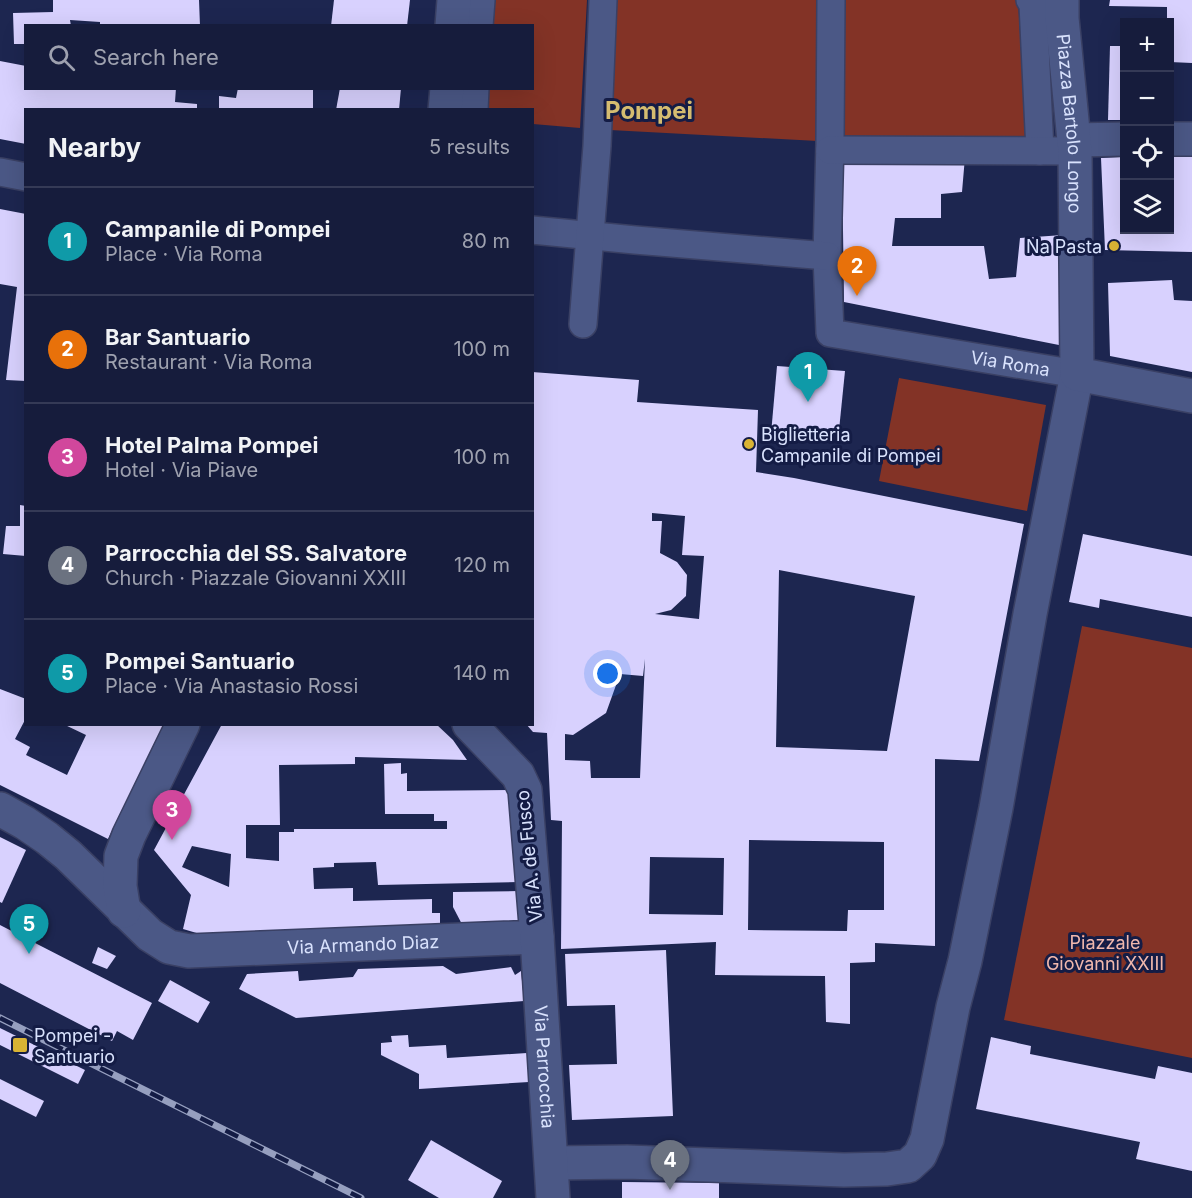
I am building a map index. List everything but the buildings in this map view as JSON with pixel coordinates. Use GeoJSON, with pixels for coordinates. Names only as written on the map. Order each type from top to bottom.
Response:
{"type":"FeatureCollection","features":[{"type":"Feature","properties":{"kind":"street"},"geometry":{"type":"LineString","coordinates":[[452,24],[454,0]]}},
{"type":"Feature","properties":{"kind":"street"},"geometry":{"type":"LineString","coordinates":[[479,24],[481,0]]}},
{"type":"Feature","properties":{"kind":"street"},"geometry":{"type":"LineString","coordinates":[[583,324],[597,146],[603,0]]}},
{"type":"Feature","properties":{"kind":"street"},"geometry":{"type":"LineString","coordinates":[[534,230],[827,256],[831,0]]}},
{"type":"Feature","properties":{"kind":"street"},"geometry":{"type":"LineString","coordinates":[[1030,0],[1052,70],[1040,151]]}},
{"type":"Feature","properties":{"kind":"street","name":"Piazza Bartolo Longo"},"geometry":{"type":"LineString","coordinates":[[1059,6],[1052,70],[1075,146],[1077,375]]}},
{"type":"Feature","properties":{"kind":"street"},"geometry":{"type":"LineString","coordinates":[[445,108],[447,90]]}},
{"type":"Feature","properties":{"kind":"street"},"geometry":{"type":"LineString","coordinates":[[474,108],[475,90]]}},
{"type":"Feature","properties":{"kind":"street"},"geometry":{"type":"LineString","coordinates":[[1174,139],[1192,139]]}},
{"type":"Feature","properties":{"kind":"street"},"geometry":{"type":"LineString","coordinates":[[830,150],[1040,151],[1120,140]]}},
{"type":"Feature","properties":{"kind":"street"},"geometry":{"type":"LineString","coordinates":[[0,172],[24,177]]}},
{"type":"Feature","properties":{"kind":"street","name":"Via Roma"},"geometry":{"type":"LineString","coordinates":[[827,256],[830,333],[1192,396]]}},
{"type":"Feature","properties":{"kind":"street"},"geometry":{"type":"LineString","coordinates":[[552,1163],[627,1162],[844,1170],[908,1166],[920,1155],[927,1139],[994,819],[1030,614],[1077,375]]}},
{"type":"Feature","properties":{"kind":"street"},"geometry":{"type":"LineString","coordinates":[[124,911],[120,886],[121,856],[182,726]]}},
{"type":"Feature","properties":{"kind":"street","name":"Via A. de Fusco"},"geometry":{"type":"LineString","coordinates":[[471,726],[518,776],[525,790],[537,937]]}},
{"type":"Feature","properties":{"kind":"street"},"geometry":{"type":"LineString","coordinates":[[0,809],[25,823],[69,855],[124,911]]}},
{"type":"Feature","properties":{"kind":"street","name":"Via Armando Diaz"},"geometry":{"type":"LineString","coordinates":[[124,911],[150,935],[169,947],[189,951],[537,937]]}},
{"type":"Feature","properties":{"kind":"street","name":"Via Parrocchia"},"geometry":{"type":"LineString","coordinates":[[537,937],[553,1198]]}},
{"type":"Feature","properties":{"kind":"green space"},"geometry":{"type":"Polygon","coordinates":[[[494,0],[587,0],[580,128],[534,124],[534,108],[485,108],[487,90],[534,90],[534,24],[492,24],[494,0]]]}},
{"type":"Feature","properties":{"kind":"green space"},"geometry":{"type":"Polygon","coordinates":[[[615,0],[820,0],[818,141],[610,130],[615,0]]]}},
{"type":"Feature","properties":{"kind":"green space"},"geometry":{"type":"Polygon","coordinates":[[[842,0],[1018,0],[1026,136],[842,136],[842,0]]]}},
{"type":"Feature","properties":{"kind":"green space"},"geometry":{"type":"Polygon","coordinates":[[[899,378],[1046,405],[1027,511],[879,481],[899,378]]]}},
{"type":"Feature","properties":{"kind":"green space","name":"Piazzale Giovanni XXIII"},"geometry":{"type":"Polygon","coordinates":[[[1082,626],[1192,648],[1192,1058],[1004,1020],[1082,626]]]}},
{"type":"Feature","properties":{"kind":"railway"},"geometry":{"type":"LineString","coordinates":[[0,1018],[361,1198]]}},
{"type":"Feature","properties":{"kind":"place","name":"Na Pasta"},"geometry":{"type":"Point","coordinates":[1114,246]}},
{"type":"Feature","properties":{"kind":"place","name":"Bar Santuario"},"geometry":{"type":"Point","coordinates":[857,296]}},
{"type":"Feature","properties":{"kind":"place","name":"Campanile di Pompei"},"geometry":{"type":"Point","coordinates":[808,402]}},
{"type":"Feature","properties":{"kind":"place","name":"Biglietteria Campanile di Pompei"},"geometry":{"type":"Point","coordinates":[749,444]}},
{"type":"Feature","properties":{"kind":"place","name":"Hotel Palma Pompei"},"geometry":{"type":"Point","coordinates":[172,840]}},
{"type":"Feature","properties":{"kind":"place","name":"Pompei Santuario"},"geometry":{"type":"Point","coordinates":[29,954]}},
{"type":"Feature","properties":{"kind":"place","name":"Pompei - Santuario"},"geometry":{"type":"Point","coordinates":[20,1045]}},
{"type":"Feature","properties":{"kind":"place","name":"Parrocchia del SS. Salvatore"},"geometry":{"type":"Point","coordinates":[670,1190]}},
{"type":"Feature","properties":{"kind":"district","name":"Pompei"},"geometry":{"type":"Point","coordinates":[649,110]}}]}
